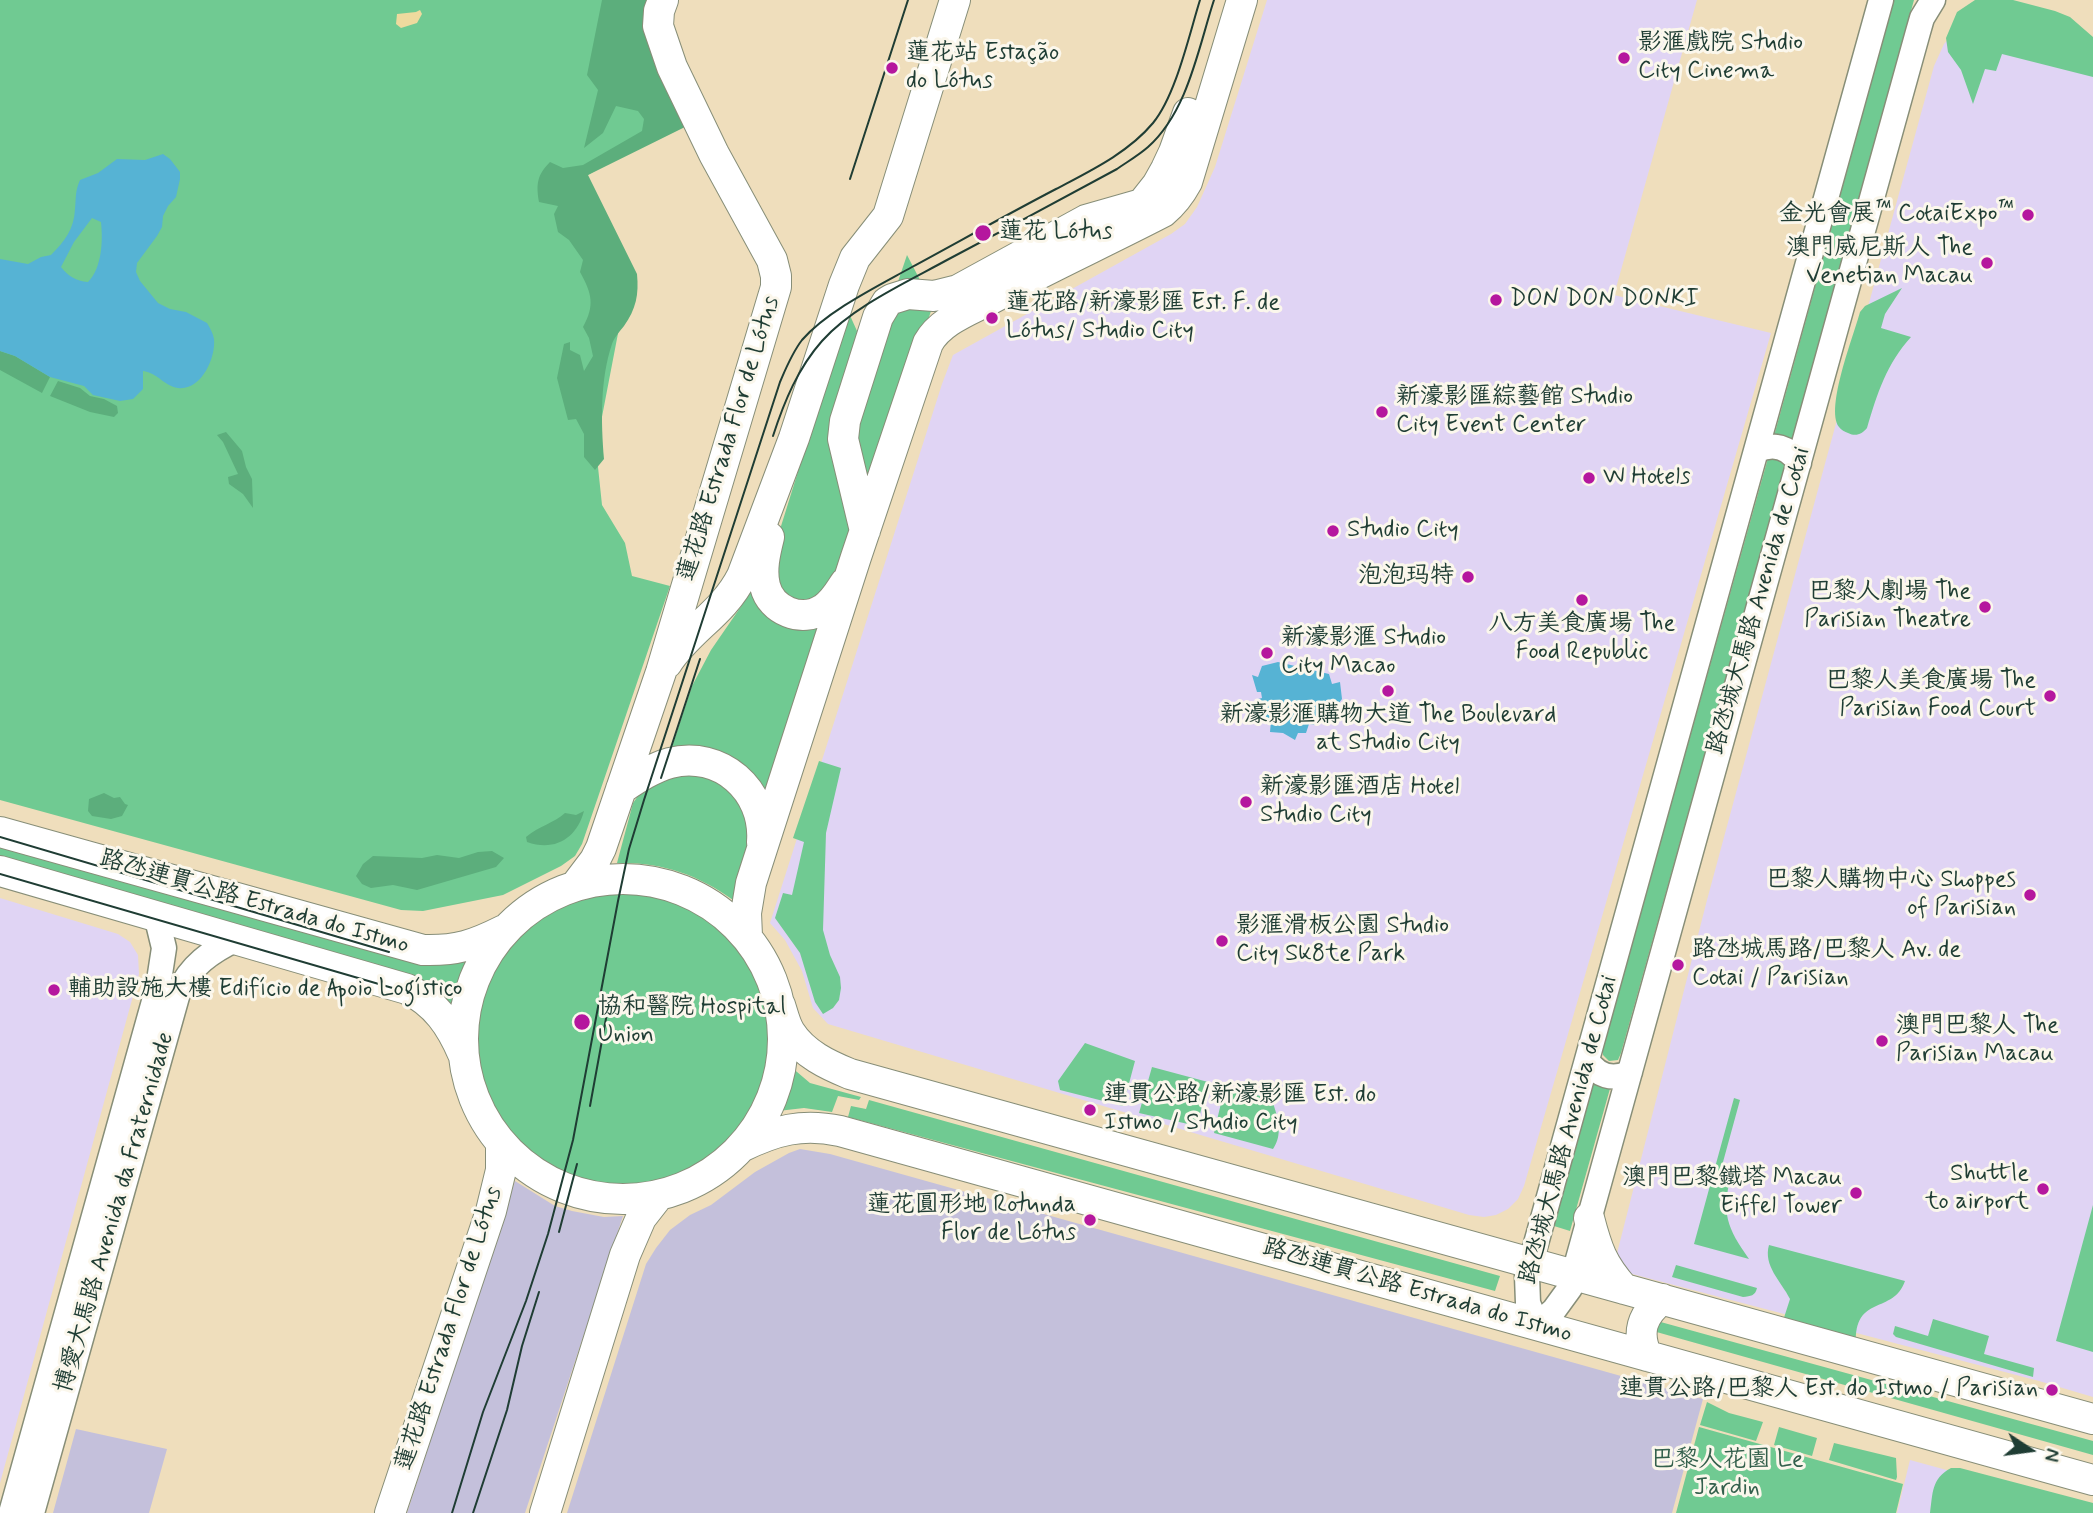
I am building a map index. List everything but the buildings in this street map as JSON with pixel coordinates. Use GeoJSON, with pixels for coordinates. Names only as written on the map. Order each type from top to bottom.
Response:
{"type":"FeatureCollection","features":[{"type":"Feature","properties":{"kind":"main road","name":"蓮花路 Estrada Flor de Lótus"},"geometry":{"type":"LineString","coordinates":[[576,885],[601,848],[661,672],[775,295],[776,282],[772,260],[714,154],[658,32],[658,17],[663,0]]}},
{"type":"Feature","properties":{"kind":"main road"},"geometry":{"type":"LineString","coordinates":[[661,672],[677,650],[722,606],[742,576],[794,438],[844,285],[855,258],[888,216],[955,0]]}},
{"type":"Feature","properties":{"kind":"main road"},"geometry":{"type":"LineString","coordinates":[[865,531],[843,439],[845,421],[883,307],[892,299],[908,294],[934,296],[958,290],[1086,220],[1142,204],[1157,185],[1174,152],[1225,0]]}},
{"type":"Feature","properties":{"kind":"main road"},"geometry":{"type":"LineString","coordinates":[[747,936],[747,900],[761,852],[928,343],[936,331],[1047,268],[1163,212],[1180,196],[1193,162],[1241,0]]}},
{"type":"Feature","properties":{"kind":"main road"},"geometry":{"type":"LineString","coordinates":[[794,438],[764,561],[766,589],[771,599],[789,613],[812,614],[831,602],[851,574]]}},
{"type":"Feature","properties":{"kind":"main road"},"geometry":{"type":"LineString","coordinates":[[621,789],[641,775],[671,763],[685,760],[714,764],[734,774],[746,786],[755,801],[763,830],[761,852]]}},
{"type":"Feature","properties":{"kind":"main road","name":"路氹連貫公路 Estrada do Istmo"},"geometry":{"type":"LineString","coordinates":[[0,832],[423,950],[447,951],[465,947],[506,929]]}},
{"type":"Feature","properties":{"kind":"main road","name":"路氹連貫公路 Estrada do Istmo"},"geometry":{"type":"LineString","coordinates":[[0,871],[394,985],[421,996],[432,1005],[453,1031],[464,1054]]}},
{"type":"Feature","properties":{"kind":"main road"},"geometry":{"type":"LineString","coordinates":[[780,1005],[784,1043],[778,1081],[764,1116],[741,1147],[718,1169],[690,1185],[659,1195],[630,1199],[604,1198],[573,1191],[546,1180],[501,1143],[472,1094],[464,1054],[466,1010],[474,981],[488,953],[506,929],[538,903],[576,885],[613,878],[650,880],[687,891],[720,910],[747,936],[762,957],[773,980],[790,1032],[824,1063],[850,1074],[2093,1419]]}},
{"type":"Feature","properties":{"kind":"main road","name":"路氹連貫公路 Estrada do Istmo"},"geometry":{"type":"LineString","coordinates":[[741,1147],[784,1130],[804,1127],[830,1129],[2093,1480]]}},
{"type":"Feature","properties":{"kind":"main road","name":"蓮花路 Estrada Flor de Lótus"},"geometry":{"type":"LineString","coordinates":[[390,1513],[491,1211],[501,1170],[501,1143]]}},
{"type":"Feature","properties":{"kind":"main road"},"geometry":{"type":"LineString","coordinates":[[545,1513],[625,1255],[641,1218],[659,1195]]}},
{"type":"Feature","properties":{"kind":"main road"},"geometry":{"type":"LineString","coordinates":[[1589,1218],[1596,1246],[1607,1270],[1624,1289]]}},
{"type":"Feature","properties":{"kind":"main road"},"geometry":{"type":"LineString","coordinates":[[1647,1356],[1642,1345],[1644,1319],[1651,1308],[1662,1299]]}},
{"type":"Feature","properties":{"kind":"street","name":"路氹城大馬路 Avenida de Cotai"},"geometry":{"type":"LineString","coordinates":[[1881,0],[1531,1263],[1526,1291],[1532,1316],[1538,1325],[1554,1310],[1570,1288],[1920,25],[1933,0]]}},
{"type":"Feature","properties":{"kind":"street"},"geometry":{"type":"LineString","coordinates":[[1756,452],[1768,446],[1778,447],[1791,453],[1799,463]]}},
{"type":"Feature","properties":{"kind":"street","name":"博愛大馬路 Avenida da Fraternidade"},"geometry":{"type":"LineString","coordinates":[[24,1503],[158,987],[164,948],[156,915]]}},
{"type":"Feature","properties":{"kind":"street","name":"博愛大馬路 Avenida da Fraternidade"},"geometry":{"type":"LineString","coordinates":[[24,1503],[58,1419],[178,993],[195,965],[237,939]]}},
{"type":"Feature","properties":{"kind":"street"},"geometry":{"type":"LineString","coordinates":[[1587,1060],[1595,1070],[1608,1076],[1618,1077],[1630,1072]]}},
{"type":"Feature","properties":{"kind":"shaded area","name":"新濠影滙 Studio City Macao"},"geometry":{"type":"Polygon","coordinates":[[[1267,0],[1697,0],[1614,295],[1771,333],[1524,1186],[1518,1199],[1508,1209],[1496,1215],[1469,1215],[828,1024],[813,1008],[802,971],[785,940],[770,923],[953,355],[1185,224],[1197,207],[1215,167],[1267,0]]]}},
{"type":"Feature","properties":{"kind":"shaded area","name":"澳門巴黎人 The Parisian Macau"},"geometry":{"type":"Polygon","coordinates":[[[1953,34],[2093,51],[2093,1397],[1613,1269],[1707,900],[1934,66],[1944,44],[1953,34]]]}},
{"type":"Feature","properties":{"kind":"shaded area"},"geometry":{"type":"Polygon","coordinates":[[[0,898],[118,934],[130,942],[138,955],[139,974],[0,1483],[0,898]]]}},
{"type":"Feature","properties":{"kind":"shaded area"},"geometry":{"type":"Polygon","coordinates":[[[800,1149],[830,1154],[1703,1399],[1672,1513],[567,1513],[646,1264],[656,1248],[670,1230],[690,1215],[711,1205],[755,1172],[800,1149]]]}},
{"type":"Feature","properties":{"kind":"shaded area"},"geometry":{"type":"Polygon","coordinates":[[[515,1181],[555,1206],[604,1217],[623,1216],[525,1513],[407,1513],[515,1181]]]}},
{"type":"Feature","properties":{"kind":"shaded area"},"geometry":{"type":"Polygon","coordinates":[[[76,1429],[167,1449],[149,1513],[53,1513],[76,1429]]]}},
{"type":"Feature","properties":{"kind":"shaded area"},"geometry":{"type":"Polygon","coordinates":[[[1910,1460],[2093,1510],[2093,1513],[1897,1513],[1910,1460]]]}},
{"type":"Feature","properties":{"kind":"green space"},"geometry":{"type":"Polygon","coordinates":[[[0,0],[650,0],[683,120],[581,179],[620,323],[596,448],[602,505],[625,543],[632,576],[670,586],[582,844],[575,856],[561,866],[503,895],[423,911],[401,910],[0,800],[0,0]]]}},
{"type":"Feature","properties":{"kind":"green space"},"geometry":{"type":"Polygon","coordinates":[[[602,0],[650,0],[689,125],[588,175],[637,274],[638,282],[634,308],[613,342],[608,357],[602,401],[604,459],[595,470],[584,457],[584,434],[576,419],[568,420],[557,378],[564,344],[570,342],[570,350],[580,355],[584,371],[593,356],[583,327],[590,300],[580,272],[583,260],[569,240],[558,232],[554,214],[558,206],[539,202],[538,180],[550,162],[563,168],[583,165],[642,131],[644,119],[638,111],[616,106],[603,133],[584,148],[598,90],[587,75],[602,0]]]}},
{"type":"Feature","properties":{"kind":"green space"},"geometry":{"type":"Polygon","coordinates":[[[1894,0],[1914,0],[1792,441],[1784,435],[1774,436],[1894,0]]]}},
{"type":"Feature","properties":{"kind":"green space"},"geometry":{"type":"Polygon","coordinates":[[[1975,0],[2013,0],[2070,17],[2093,37],[2093,77],[2002,54],[1996,71],[1985,69],[1973,104],[1961,70],[1948,52],[1946,38],[1957,12],[1975,0]]]}},
{"type":"Feature","properties":{"kind":"green space"},"geometry":{"type":"Polygon","coordinates":[[[907,255],[933,305],[868,501],[854,451],[854,412],[907,255]]]}},
{"type":"Feature","properties":{"kind":"green space"},"geometry":{"type":"Polygon","coordinates":[[[1902,288],[1885,314],[1881,328],[1911,337],[1889,368],[1867,428],[1854,435],[1843,431],[1836,418],[1838,388],[1860,312],[1865,306],[1902,288]]]}},
{"type":"Feature","properties":{"kind":"green space"},"geometry":{"type":"Polygon","coordinates":[[[848,311],[857,331],[854,517],[830,590],[803,602],[792,599],[780,590],[774,556],[848,311]]]}},
{"type":"Feature","properties":{"kind":"green space"},"geometry":{"type":"Polygon","coordinates":[[[0,351],[15,356],[50,377],[42,393],[0,370],[0,351]]]}},
{"type":"Feature","properties":{"kind":"green space"},"geometry":{"type":"Polygon","coordinates":[[[58,381],[80,388],[90,396],[104,399],[117,406],[118,413],[114,417],[90,412],[50,396],[58,381]]]}},
{"type":"Feature","properties":{"kind":"green space"},"geometry":{"type":"Polygon","coordinates":[[[226,432],[242,451],[252,479],[253,508],[243,494],[229,484],[228,477],[238,474],[217,435],[226,432]]]}},
{"type":"Feature","properties":{"kind":"green space"},"geometry":{"type":"Polygon","coordinates":[[[1772,456],[1786,464],[1621,1053],[1618,1060],[1609,1061],[1603,1055],[1603,1048],[1768,458],[1772,456]]]}},
{"type":"Feature","properties":{"kind":"green space"},"geometry":{"type":"Polygon","coordinates":[[[749,580],[822,623],[765,801],[669,756],[692,686],[711,650],[742,605],[749,580]]]}},
{"type":"Feature","properties":{"kind":"green space"},"geometry":{"type":"Polygon","coordinates":[[[819,761],[841,768],[826,833],[823,930],[840,977],[841,988],[839,1000],[823,1014],[815,1002],[800,953],[775,918],[783,893],[792,895],[804,842],[793,838],[819,761]]]}},
{"type":"Feature","properties":{"kind":"green space"},"geometry":{"type":"Polygon","coordinates":[[[683,769],[723,778],[749,811],[748,853],[733,900],[706,883],[678,871],[649,865],[617,863],[633,803],[645,786],[683,769]]]}},
{"type":"Feature","properties":{"kind":"green space"},"geometry":{"type":"Polygon","coordinates":[[[104,793],[114,798],[120,797],[128,805],[122,816],[111,819],[92,816],[88,811],[89,799],[104,793]]]}},
{"type":"Feature","properties":{"kind":"green space"},"geometry":{"type":"Polygon","coordinates":[[[584,811],[576,829],[563,840],[547,845],[527,842],[526,837],[565,813],[576,815],[584,811]]]}},
{"type":"Feature","properties":{"kind":"green space"},"geometry":{"type":"Polygon","coordinates":[[[0,839],[470,956],[457,986],[451,1018],[0,864],[0,839]]]}},
{"type":"Feature","properties":{"kind":"green space"},"geometry":{"type":"Polygon","coordinates":[[[492,851],[504,858],[496,867],[417,890],[393,885],[371,888],[362,884],[356,876],[363,864],[373,856],[422,858],[437,855],[459,858],[492,851]]]}},
{"type":"Feature","properties":{"kind":"green space"},"geometry":{"type":"Polygon","coordinates":[[[624,890],[653,893],[681,902],[707,915],[730,934],[749,957],[762,983],[771,1011],[774,1040],[771,1069],[762,1097],[749,1123],[730,1146],[707,1165],[681,1178],[653,1187],[624,1190],[595,1187],[567,1178],[541,1165],[518,1146],[499,1123],[486,1097],[477,1069],[474,1040],[477,1011],[486,983],[499,957],[518,934],[541,915],[567,902],[595,893],[624,890]]]}},
{"type":"Feature","properties":{"kind":"green space"},"geometry":{"type":"Polygon","coordinates":[[[1085,1043],[1135,1061],[1123,1106],[1060,1090],[1058,1081],[1085,1043]]]}},
{"type":"Feature","properties":{"kind":"green space"},"geometry":{"type":"Polygon","coordinates":[[[790,1066],[810,1083],[861,1097],[859,1100],[838,1096],[832,1112],[804,1108],[778,1111],[786,1091],[790,1066]]]}},
{"type":"Feature","properties":{"kind":"green space"},"geometry":{"type":"Polygon","coordinates":[[[1152,1067],[1208,1082],[1197,1126],[1139,1113],[1152,1067]]]}},
{"type":"Feature","properties":{"kind":"green space"},"geometry":{"type":"Polygon","coordinates":[[[1595,1079],[1611,1085],[1570,1231],[1554,1226],[1595,1079]]]}},
{"type":"Feature","properties":{"kind":"green space"},"geometry":{"type":"Polygon","coordinates":[[[1225,1086],[1260,1096],[1273,1103],[1279,1132],[1273,1149],[1214,1133],[1225,1086]]]}},
{"type":"Feature","properties":{"kind":"green space"},"geometry":{"type":"Polygon","coordinates":[[[1734,1098],[1740,1100],[1720,1173],[1731,1176],[1726,1200],[1728,1220],[1749,1259],[1694,1244],[1734,1098]]]}},
{"type":"Feature","properties":{"kind":"green space"},"geometry":{"type":"Polygon","coordinates":[[[869,1100],[1500,1276],[1495,1291],[848,1117],[851,1106],[866,1109],[869,1100]]]}},
{"type":"Feature","properties":{"kind":"green space"},"geometry":{"type":"Polygon","coordinates":[[[2093,1205],[2093,1352],[2056,1341],[2093,1205]]]}},
{"type":"Feature","properties":{"kind":"green space"},"geometry":{"type":"Polygon","coordinates":[[[1769,1245],[1905,1281],[1892,1298],[1867,1311],[1861,1318],[1856,1344],[1781,1327],[1790,1299],[1768,1260],[1769,1245]]]}},
{"type":"Feature","properties":{"kind":"green space"},"geometry":{"type":"Polygon","coordinates":[[[1676,1265],[1757,1288],[1752,1295],[1743,1297],[1672,1277],[1676,1265]]]}},
{"type":"Feature","properties":{"kind":"green space"},"geometry":{"type":"Polygon","coordinates":[[[1933,1319],[1989,1336],[1984,1354],[2034,1368],[2033,1377],[1893,1334],[1895,1326],[1928,1336],[1933,1319]]]}},
{"type":"Feature","properties":{"kind":"green space"},"geometry":{"type":"Polygon","coordinates":[[[1657,1321],[2093,1441],[2093,1455],[1653,1331],[1657,1321]]]}},
{"type":"Feature","properties":{"kind":"green space"},"geometry":{"type":"Polygon","coordinates":[[[1707,1402],[1729,1413],[1763,1422],[1756,1441],[1700,1425],[1707,1402]]]}},
{"type":"Feature","properties":{"kind":"green space","name":"巴黎人花園 Le Jardin"},"geometry":{"type":"Polygon","coordinates":[[[1699,1427],[1903,1484],[1896,1513],[1676,1513],[1699,1427]]]}},
{"type":"Feature","properties":{"kind":"green space"},"geometry":{"type":"Polygon","coordinates":[[[1779,1427],[1817,1438],[1812,1456],[1774,1445],[1779,1427]]]}},
{"type":"Feature","properties":{"kind":"green space"},"geometry":{"type":"Polygon","coordinates":[[[1834,1443],[1896,1458],[1896,1480],[1829,1460],[1834,1443]]]}},
{"type":"Feature","properties":{"kind":"green space"},"geometry":{"type":"Polygon","coordinates":[[[1951,1468],[1960,1468],[2093,1503],[2093,1513],[1930,1513],[1936,1482],[1951,1468]]]}},
{"type":"Feature","properties":{"kind":"sand"},"geometry":{"type":"Polygon","coordinates":[[[420,10],[422,14],[417,23],[401,28],[396,24],[397,14],[420,10]]]}},
{"type":"Feature","properties":{"kind":"water"},"geometry":{"type":"Polygon","coordinates":[[[163,154],[180,172],[180,179],[176,197],[163,216],[162,227],[137,263],[136,272],[158,303],[186,312],[207,323],[214,337],[214,347],[210,364],[194,384],[186,388],[173,387],[143,371],[143,389],[133,399],[120,401],[93,395],[84,386],[50,377],[15,356],[0,351],[0,259],[28,264],[51,255],[71,229],[80,180],[98,173],[117,159],[145,160],[163,154]],[[92,218],[74,242],[61,267],[76,279],[88,282],[93,276],[99,262],[101,222],[92,218]]]}},
{"type":"Feature","properties":{"kind":"water"},"geometry":{"type":"Polygon","coordinates":[[[1278,662],[1329,674],[1332,684],[1340,682],[1342,699],[1332,712],[1327,711],[1318,725],[1309,724],[1306,733],[1298,733],[1295,740],[1283,733],[1270,732],[1271,721],[1264,718],[1265,712],[1259,710],[1258,699],[1262,698],[1261,692],[1257,692],[1252,675],[1258,677],[1262,666],[1278,662]]]}},
{"type":"Feature","properties":{"kind":"tram line"},"geometry":{"type":"LineString","coordinates":[[850,179],[908,0]]}},
{"type":"Feature","properties":{"kind":"tram line"},"geometry":{"type":"LineString","coordinates":[[452,1513],[483,1412],[526,1301],[548,1234],[573,1140],[629,849],[780,382],[795,350],[813,329],[854,300],[1095,168],[1143,134],[1153,123],[1168,97],[1200,0]]}},
{"type":"Feature","properties":{"kind":"tram line"},"geometry":{"type":"LineString","coordinates":[[773,436],[787,398],[806,362],[822,341],[849,317],[898,286],[1117,169],[1148,147],[1162,132],[1182,98],[1197,59],[1214,0]]}},
{"type":"Feature","properties":{"kind":"tram line"},"geometry":{"type":"LineString","coordinates":[[661,778],[700,659]]}},
{"type":"Feature","properties":{"kind":"tram line"},"geometry":{"type":"LineString","coordinates":[[0,837],[389,952]]}},
{"type":"Feature","properties":{"kind":"tram line"},"geometry":{"type":"LineString","coordinates":[[0,874],[396,989]]}},
{"type":"Feature","properties":{"kind":"tram line"},"geometry":{"type":"LineString","coordinates":[[590,1106],[607,1013]]}},
{"type":"Feature","properties":{"kind":"tram line"},"geometry":{"type":"LineString","coordinates":[[559,1232],[577,1164]]}},
{"type":"Feature","properties":{"kind":"tram line"},"geometry":{"type":"LineString","coordinates":[[473,1513],[507,1410],[522,1346],[539,1292]]}},
{"type":"Feature","properties":{"kind":"place","name":"影滙戲院 Studio City Cinema"},"geometry":{"type":"Point","coordinates":[1624,58]}},
{"type":"Feature","properties":{"kind":"place","name":"蓮花站 Estação do Lótus"},"geometry":{"type":"Point","coordinates":[892,68]}},
{"type":"Feature","properties":{"kind":"place","name":"金光會展™ CotaiExpo™"},"geometry":{"type":"Point","coordinates":[2028,215]}},
{"type":"Feature","properties":{"kind":"place","name":"蓮花 Lótus"},"geometry":{"type":"Point","coordinates":[983,233]}},
{"type":"Feature","properties":{"kind":"place","name":"澳門威尼斯人 The Venetian Macau"},"geometry":{"type":"Point","coordinates":[1987,263]}},
{"type":"Feature","properties":{"kind":"place","name":"DON DON DONKI"},"geometry":{"type":"Point","coordinates":[1496,300]}},
{"type":"Feature","properties":{"kind":"place","name":"蓮花路/新濠影匯 Est. F. de Lótus/ Studio City"},"geometry":{"type":"Point","coordinates":[992,318]}},
{"type":"Feature","properties":{"kind":"place","name":"新濠影匯綜藝館 Studio City Event Center"},"geometry":{"type":"Point","coordinates":[1382,412]}},
{"type":"Feature","properties":{"kind":"place","name":"W Hotels"},"geometry":{"type":"Point","coordinates":[1589,478]}},
{"type":"Feature","properties":{"kind":"place","name":"Studio City"},"geometry":{"type":"Point","coordinates":[1333,531]}},
{"type":"Feature","properties":{"kind":"place","name":"泡泡玛特"},"geometry":{"type":"Point","coordinates":[1468,577]}},
{"type":"Feature","properties":{"kind":"place","name":"八方美食廣場 The Food Republic"},"geometry":{"type":"Point","coordinates":[1582,600]}},
{"type":"Feature","properties":{"kind":"place","name":"巴黎人劇場 The Parisian Theatre"},"geometry":{"type":"Point","coordinates":[1985,607]}},
{"type":"Feature","properties":{"kind":"place","name":"新濠影滙 Studio City Macao"},"geometry":{"type":"Point","coordinates":[1267,653]}},
{"type":"Feature","properties":{"kind":"place","name":"新濠影滙購物大道 The Boulevard at Studio City"},"geometry":{"type":"Point","coordinates":[1388,691]}},
{"type":"Feature","properties":{"kind":"place","name":"巴黎人美食廣場 The Parisian Food Court"},"geometry":{"type":"Point","coordinates":[2050,696]}},
{"type":"Feature","properties":{"kind":"place","name":"新濠影匯酒店 Hotel Studio City"},"geometry":{"type":"Point","coordinates":[1246,802]}},
{"type":"Feature","properties":{"kind":"place","name":"巴黎人購物中心 Shoppes of Parisian"},"geometry":{"type":"Point","coordinates":[2030,895]}},
{"type":"Feature","properties":{"kind":"place","name":"影滙滑板公園 Studio City Sk8te Park"},"geometry":{"type":"Point","coordinates":[1222,941]}},
{"type":"Feature","properties":{"kind":"place","name":"路氹城馬路/巴黎人 Av. de Cotai / Parisian"},"geometry":{"type":"Point","coordinates":[1678,965]}},
{"type":"Feature","properties":{"kind":"place","name":"輔助設施大樓 Edifício de Apoio Logístico"},"geometry":{"type":"Point","coordinates":[54,990]}},
{"type":"Feature","properties":{"kind":"place","name":"協和醫院 Hospital Union"},"geometry":{"type":"Point","coordinates":[582,1022]}},
{"type":"Feature","properties":{"kind":"place","name":"澳門巴黎人 The Parisian Macau"},"geometry":{"type":"Point","coordinates":[1882,1041]}},
{"type":"Feature","properties":{"kind":"place","name":"連貫公路/新濠影匯 Est. do Istmo / Studio City"},"geometry":{"type":"Point","coordinates":[1090,1110]}},
{"type":"Feature","properties":{"kind":"place","name":"Shuttle to airport"},"geometry":{"type":"Point","coordinates":[2043,1189]}},
{"type":"Feature","properties":{"kind":"place","name":"澳門巴黎鐵塔 Macau Eiffel Tower"},"geometry":{"type":"Point","coordinates":[1856,1193]}},
{"type":"Feature","properties":{"kind":"place","name":"蓮花圓形地 Rotunda Flor de Lótus"},"geometry":{"type":"Point","coordinates":[1090,1220]}},
{"type":"Feature","properties":{"kind":"place","name":"連貫公路/巴黎人 Est. do Istmo / Parisian"},"geometry":{"type":"Point","coordinates":[2052,1390]}}]}
